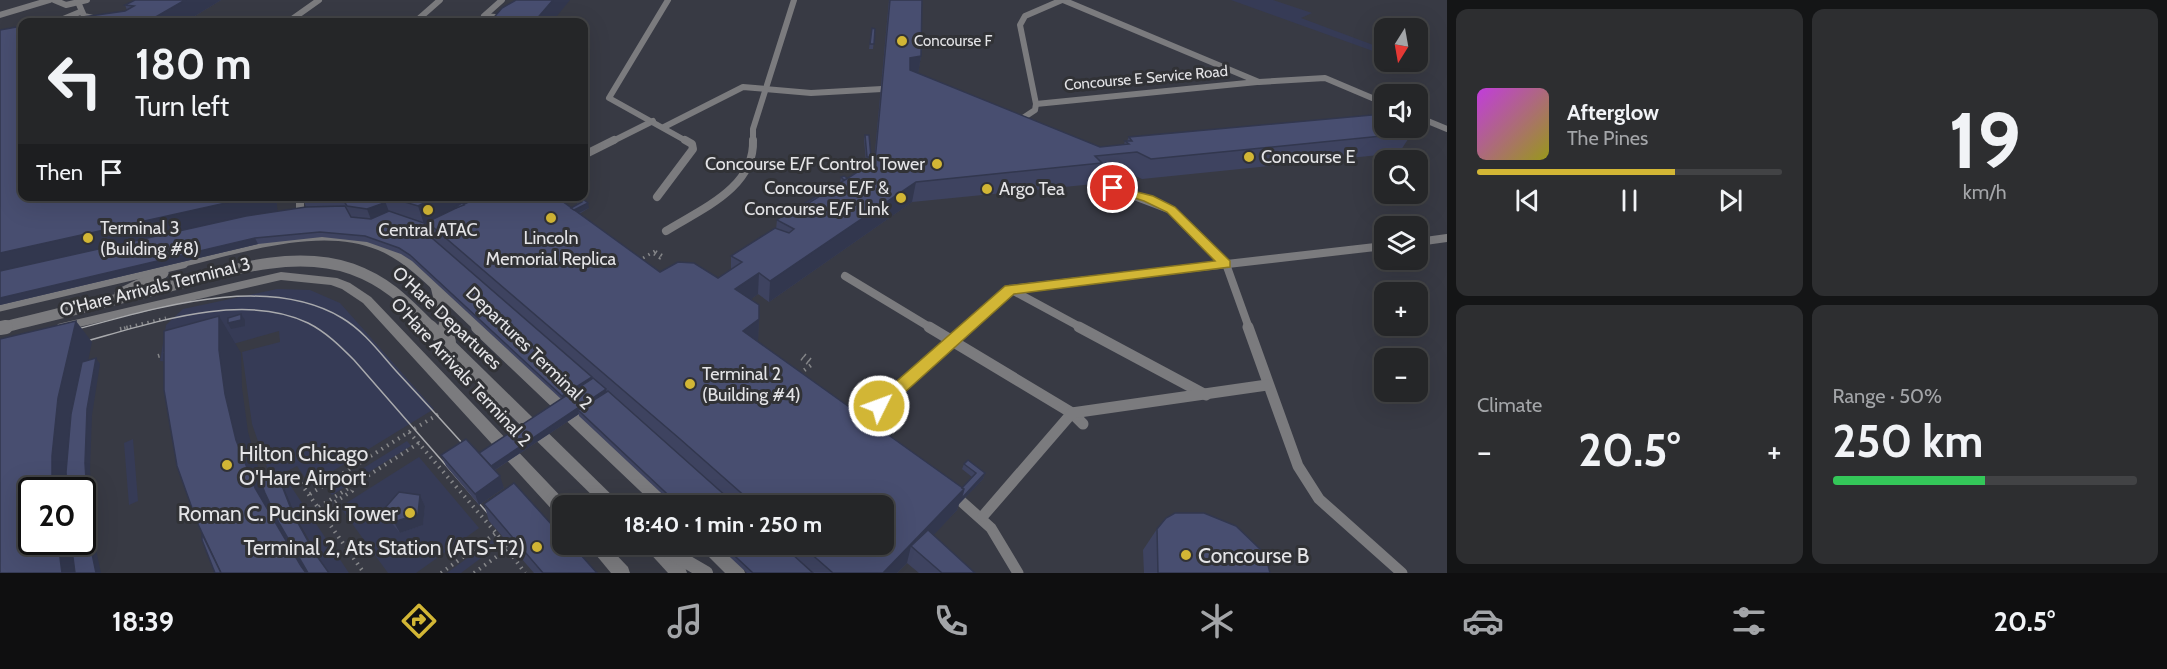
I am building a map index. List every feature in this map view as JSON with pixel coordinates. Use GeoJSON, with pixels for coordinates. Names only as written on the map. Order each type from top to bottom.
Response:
{"type":"FeatureCollection","features":[{"type":"Feature","properties":{"kind":"street","name":"Departures Terminal 2"},"geometry":{"type":"LineString","coordinates":[[183,263],[279,241],[319,239],[352,241],[389,251],[408,261],[435,285],[655,495]]}},
{"type":"Feature","properties":{"kind":"street","name":"O'Hare Departures"},"geometry":{"type":"LineString","coordinates":[[0,328],[251,267],[309,261],[334,263],[361,270],[389,286],[602,495]]}},
{"type":"Feature","properties":{"kind":"street"},"geometry":{"type":"LineString","coordinates":[[100,304],[183,263]]}},
{"type":"Feature","properties":{"kind":"street"},"geometry":{"type":"LineString","coordinates":[[0,306],[183,263]]}},
{"type":"Feature","properties":{"kind":"street","name":"O'Hare Arrivals Terminal 3"},"geometry":{"type":"LineString","coordinates":[[44,332],[262,279],[281,276],[320,278]]}},
{"type":"Feature","properties":{"kind":"street","name":"O'Hare Arrivals Terminal 2"},"geometry":{"type":"LineString","coordinates":[[320,278],[346,286],[367,300],[552,498]]}},
{"type":"Feature","properties":{"kind":"street"},"geometry":{"type":"LineString","coordinates":[[435,285],[449,343]]}},
{"type":"Feature","properties":{"kind":"street"},"geometry":{"type":"LineString","coordinates":[[605,555],[622,573]]}},
{"type":"Feature","properties":{"kind":"street"},"geometry":{"type":"LineString","coordinates":[[663,555],[679,573]]}},
{"type":"Feature","properties":{"kind":"street"},"geometry":{"type":"LineString","coordinates":[[674,555],[706,573]]}},
{"type":"Feature","properties":{"kind":"street"},"geometry":{"type":"LineString","coordinates":[[718,555],[737,573]]}},
{"type":"Feature","properties":{"kind":"lane"},"geometry":{"type":"LineString","coordinates":[[0,15],[50,0]]}},
{"type":"Feature","properties":{"kind":"lane"},"geometry":{"type":"LineString","coordinates":[[54,0],[66,4],[87,0]]}},
{"type":"Feature","properties":{"kind":"lane"},"geometry":{"type":"LineString","coordinates":[[294,18],[319,0]]}},
{"type":"Feature","properties":{"kind":"lane"},"geometry":{"type":"LineString","coordinates":[[420,18],[440,0]]}},
{"type":"Feature","properties":{"kind":"lane"},"geometry":{"type":"LineString","coordinates":[[502,0],[484,16],[515,18]]}},
{"type":"Feature","properties":{"kind":"lane"},"geometry":{"type":"LineString","coordinates":[[657,197],[693,149],[692,144],[609,98],[668,0]]}},
{"type":"Feature","properties":{"kind":"lane"},"geometry":{"type":"LineString","coordinates":[[666,231],[732,190],[754,157],[753,129],[794,0]]}},
{"type":"Feature","properties":{"kind":"lane"},"geometry":{"type":"LineString","coordinates":[[1023,131],[1013,126],[1035,110],[1036,104],[1020,25],[1022,20],[1032,12],[1063,0],[1259,82]]}},
{"type":"Feature","properties":{"kind":"lane"},"geometry":{"type":"LineString","coordinates":[[78,2],[80,12],[91,18]]}},
{"type":"Feature","properties":{"kind":"lane"},"geometry":{"type":"LineString","coordinates":[[69,18],[80,12]]}},
{"type":"Feature","properties":{"kind":"lane","name":"Concourse E Service Road"},"geometry":{"type":"LineString","coordinates":[[1036,104],[1259,82],[1325,78],[1374,99]]}},
{"type":"Feature","properties":{"kind":"lane"},"geometry":{"type":"LineString","coordinates":[[664,127],[742,87],[811,93],[882,89]]}},
{"type":"Feature","properties":{"kind":"lane"},"geometry":{"type":"LineString","coordinates":[[588,153],[653,121]]}},
{"type":"Feature","properties":{"kind":"lane"},"geometry":{"type":"LineString","coordinates":[[1428,121],[1447,129]]}},
{"type":"Feature","properties":{"kind":"lane"},"geometry":{"type":"LineString","coordinates":[[1093,176],[1103,184],[1148,199],[1171,210],[1226,264],[1298,466],[1319,499],[1402,573]]}},
{"type":"Feature","properties":{"kind":"lane"},"geometry":{"type":"LineString","coordinates":[[300,201],[300,231]]}},
{"type":"Feature","properties":{"kind":"lane"},"geometry":{"type":"LineString","coordinates":[[1428,241],[1447,238]]}},
{"type":"Feature","properties":{"kind":"lane"},"geometry":{"type":"LineString","coordinates":[[879,406],[1010,290],[1374,247]]}},
{"type":"Feature","properties":{"kind":"lane"},"geometry":{"type":"LineString","coordinates":[[845,276],[1071,413],[1083,424]]}},
{"type":"Feature","properties":{"kind":"lane"},"geometry":{"type":"LineString","coordinates":[[1010,290],[1206,395]]}},
{"type":"Feature","properties":{"kind":"lane"},"geometry":{"type":"LineString","coordinates":[[983,516],[1071,413],[1268,386]]}},
{"type":"Feature","properties":{"kind":"lane"},"geometry":{"type":"LineString","coordinates":[[938,483],[983,516],[1006,547],[1018,573]]}},
{"type":"Feature","properties":{"kind":"path"},"geometry":{"type":"LineString","coordinates":[[636,262],[654,252]]}},
{"type":"Feature","properties":{"kind":"path"},"geometry":{"type":"LineString","coordinates":[[120,329],[166,318]]}},
{"type":"Feature","properties":{"kind":"path"},"geometry":{"type":"LineString","coordinates":[[158,356],[176,351]]}},
{"type":"Feature","properties":{"kind":"path"},"geometry":{"type":"LineString","coordinates":[[796,377],[814,363],[804,355],[801,358],[808,363]]}},
{"type":"Feature","properties":{"kind":"path"},"geometry":{"type":"LineString","coordinates":[[310,494],[442,412]]}},
{"type":"Feature","properties":{"kind":"path"},"geometry":{"type":"LineString","coordinates":[[409,432],[496,533],[525,573]]}},
{"type":"Feature","properties":{"kind":"path"},"geometry":{"type":"LineString","coordinates":[[319,507],[419,443]]}},
{"type":"Feature","properties":{"kind":"path"},"geometry":{"type":"LineString","coordinates":[[439,466],[448,461]]}},
{"type":"Feature","properties":{"kind":"path"},"geometry":{"type":"LineString","coordinates":[[281,482],[295,475],[364,573]]}},
{"type":"Feature","properties":{"kind":"path"},"geometry":{"type":"LineString","coordinates":[[335,502],[352,490],[354,485]]}},
{"type":"Feature","properties":{"kind":"path"},"geometry":{"type":"LineString","coordinates":[[477,510],[482,506]]}},
{"type":"Feature","properties":{"kind":"path"},"geometry":{"type":"LineString","coordinates":[[441,573],[496,533]]}},
{"type":"Feature","properties":{"kind":"path"},"geometry":{"type":"LineString","coordinates":[[474,573],[517,542]]}},
{"type":"Feature","properties":{"kind":"shaded area"},"geometry":{"type":"Polygon","coordinates":[[[0,0],[1447,0],[1447,573],[0,573],[0,0]]]}},
{"type":"Feature","properties":{"kind":"shaded area"},"geometry":{"type":"Polygon","coordinates":[[[1231,0],[1273,0],[1312,13],[1301,18],[1374,45],[1374,51],[1231,0]]]}},
{"type":"Feature","properties":{"kind":"shaded area"},"geometry":{"type":"Polygon","coordinates":[[[277,289],[310,290],[340,303],[434,409],[310,485],[297,466],[271,479],[252,424],[242,352],[280,342],[279,331],[170,362],[160,361],[166,325],[183,309],[277,289]]]}},
{"type":"Feature","properties":{"kind":"shaded area"},"geometry":{"type":"Polygon","coordinates":[[[133,439],[138,501],[129,505],[124,443],[133,439]]]}},
{"type":"Feature","properties":{"kind":"shaded area"},"geometry":{"type":"Polygon","coordinates":[[[407,441],[411,446],[332,495],[328,490],[407,441]]]}},
{"type":"Feature","properties":{"kind":"shaded area"},"geometry":{"type":"Polygon","coordinates":[[[419,457],[479,528],[416,573],[388,573],[340,507],[419,457]]]}},
{"type":"Feature","properties":{"kind":"shaded area"},"geometry":{"type":"Polygon","coordinates":[[[290,485],[349,573],[328,573],[297,519],[284,489],[290,485]]]}},
{"type":"Feature","properties":{"kind":"shaded area"},"geometry":{"type":"Polygon","coordinates":[[[492,540],[497,546],[461,573],[447,573],[492,540]]]}},
{"type":"Feature","properties":{"kind":"building"},"geometry":{"type":"Polygon","coordinates":[[[135,0],[185,0],[154,18],[75,18],[125,11],[134,6],[125,5],[135,0]]]}},
{"type":"Feature","properties":{"kind":"building"},"geometry":{"type":"Polygon","coordinates":[[[516,0],[553,0],[537,18],[493,18],[502,8],[516,0]]]}},
{"type":"Feature","properties":{"kind":"building"},"geometry":{"type":"Polygon","coordinates":[[[890,0],[922,0],[921,56],[910,58],[910,70],[1100,147],[1129,144],[1125,141],[1132,141],[1129,137],[1374,115],[1374,137],[1151,159],[1137,152],[1095,156],[1102,163],[916,182],[770,281],[759,273],[735,289],[759,305],[759,319],[743,331],[964,489],[883,573],[833,573],[813,555],[894,555],[894,495],[744,495],[427,222],[471,201],[562,201],[660,272],[678,262],[694,263],[718,278],[742,262],[731,256],[775,228],[789,233],[794,229],[777,220],[789,211],[784,208],[795,205],[802,207],[875,161],[890,0]]]}},
{"type":"Feature","properties":{"kind":"building"},"geometry":{"type":"Polygon","coordinates":[[[18,27],[18,201],[234,201],[0,253],[0,30],[18,27]]]}},
{"type":"Feature","properties":{"kind":"building"},"geometry":{"type":"Polygon","coordinates":[[[872,28],[875,29],[874,44],[870,44],[872,28]]]}},
{"type":"Feature","properties":{"kind":"building"},"geometry":{"type":"Polygon","coordinates":[[[865,135],[869,135],[871,157],[867,157],[865,135]]]}},
{"type":"Feature","properties":{"kind":"building"},"geometry":{"type":"Polygon","coordinates":[[[829,188],[831,189],[804,206],[802,205],[829,188]]]}},
{"type":"Feature","properties":{"kind":"building"},"geometry":{"type":"Polygon","coordinates":[[[344,201],[385,201],[367,209],[347,206],[344,201]]]}},
{"type":"Feature","properties":{"kind":"building"},"geometry":{"type":"Polygon","coordinates":[[[402,201],[428,201],[418,206],[402,201]]]}},
{"type":"Feature","properties":{"kind":"building"},"geometry":{"type":"Polygon","coordinates":[[[582,202],[588,203],[574,210],[571,208],[582,202]]]}},
{"type":"Feature","properties":{"kind":"building"},"geometry":{"type":"Polygon","coordinates":[[[345,206],[351,217],[371,219],[389,211],[427,224],[432,238],[592,377],[562,396],[410,255],[399,248],[365,236],[320,232],[255,238],[0,298],[0,271],[246,216],[306,207],[345,206]]]}},
{"type":"Feature","properties":{"kind":"building"},"geometry":{"type":"Polygon","coordinates":[[[241,314],[241,320],[228,323],[228,318],[241,314]]]}},
{"type":"Feature","properties":{"kind":"building","name":"Hilton Chicago O'Hare Airport"},"geometry":{"type":"Polygon","coordinates":[[[219,316],[219,350],[225,394],[236,440],[255,488],[306,573],[221,573],[197,522],[177,466],[164,390],[164,331],[219,316]]]}},
{"type":"Feature","properties":{"kind":"building"},"geometry":{"type":"Polygon","coordinates":[[[76,321],[58,398],[52,477],[18,477],[18,555],[60,555],[62,573],[0,573],[0,339],[76,321]]]}},
{"type":"Feature","properties":{"kind":"building"},"geometry":{"type":"Polygon","coordinates":[[[96,358],[87,409],[86,477],[66,477],[71,414],[82,362],[96,358]]]}},
{"type":"Feature","properties":{"kind":"building"},"geometry":{"type":"Polygon","coordinates":[[[593,378],[606,389],[491,466],[479,453],[593,378]]]}},
{"type":"Feature","properties":{"kind":"building"},"geometry":{"type":"Polygon","coordinates":[[[608,391],[725,495],[668,495],[578,410],[608,391]]]}},
{"type":"Feature","properties":{"kind":"building"},"geometry":{"type":"Polygon","coordinates":[[[466,439],[500,476],[475,494],[441,455],[466,439]]]}},
{"type":"Feature","properties":{"kind":"building"},"geometry":{"type":"Polygon","coordinates":[[[968,460],[985,473],[961,499],[964,489],[962,488],[976,473],[964,464],[968,460]]]}},
{"type":"Feature","properties":{"kind":"building"},"geometry":{"type":"Polygon","coordinates":[[[277,473],[293,514],[314,552],[329,573],[308,573],[279,523],[260,480],[277,473]]]}},
{"type":"Feature","properties":{"kind":"building","name":"Terminal 2, Ats Station (ATS-T2)"},"geometry":{"type":"Polygon","coordinates":[[[514,483],[552,525],[552,555],[581,555],[597,573],[543,573],[484,504],[514,483]]]}},
{"type":"Feature","properties":{"kind":"building"},"geometry":{"type":"Polygon","coordinates":[[[399,492],[420,495],[418,514],[394,522],[384,509],[399,492]]]}},
{"type":"Feature","properties":{"kind":"building"},"geometry":{"type":"Polygon","coordinates":[[[1175,513],[1204,513],[1236,526],[1261,550],[1270,573],[1158,573],[1157,529],[1166,518],[1175,513]]]}},
{"type":"Feature","properties":{"kind":"building"},"geometry":{"type":"Polygon","coordinates":[[[928,530],[975,573],[942,573],[911,546],[928,530]]]}},
{"type":"Feature","properties":{"kind":"building"},"geometry":{"type":"Polygon","coordinates":[[[202,534],[221,573],[215,573],[202,540],[202,534]]]}},
{"type":"Feature","properties":{"kind":"building"},"geometry":{"type":"Polygon","coordinates":[[[73,555],[92,555],[96,573],[75,573],[73,555]]]}},
{"type":"Feature","properties":{"kind":"building"},"geometry":{"type":"Polygon","coordinates":[[[734,555],[793,555],[813,573],[753,573],[734,555]]]}},
{"type":"Feature","properties":{"kind":"tram line"},"geometry":{"type":"LineString","coordinates":[[66,332],[133,314],[205,300],[242,296],[277,297],[311,304],[342,318],[365,336],[471,453]]}},
{"type":"Feature","properties":{"kind":"tram line"},"geometry":{"type":"LineString","coordinates":[[76,344],[161,321],[223,310],[253,310],[281,314],[308,323],[327,335],[354,360],[498,525]]}},
{"type":"Feature","properties":{"kind":"place","name":"Concourse F"},"geometry":{"type":"Point","coordinates":[902,41]}},
{"type":"Feature","properties":{"kind":"place","name":"Concourse E"},"geometry":{"type":"Point","coordinates":[1249,157]}},
{"type":"Feature","properties":{"kind":"place","name":"Concourse E/F Control Tower"},"geometry":{"type":"Point","coordinates":[937,164]}},
{"type":"Feature","properties":{"kind":"place","name":"Argo Tea"},"geometry":{"type":"Point","coordinates":[987,189]}},
{"type":"Feature","properties":{"kind":"place","name":"Concourse E/F & Concourse E/F Link"},"geometry":{"type":"Point","coordinates":[901,198]}},
{"type":"Feature","properties":{"kind":"place","name":"Central ATAC"},"geometry":{"type":"Point","coordinates":[428,210]}},
{"type":"Feature","properties":{"kind":"place","name":"Lincoln Memorial Replica"},"geometry":{"type":"Point","coordinates":[551,218]}},
{"type":"Feature","properties":{"kind":"place","name":"Terminal 3 (Building #8)"},"geometry":{"type":"Point","coordinates":[88,238]}},
{"type":"Feature","properties":{"kind":"place","name":"Terminal 2 (Building #4)"},"geometry":{"type":"Point","coordinates":[690,384]}},
{"type":"Feature","properties":{"kind":"place","name":"Hilton Chicago O'Hare Airport"},"geometry":{"type":"Point","coordinates":[227,465]}},
{"type":"Feature","properties":{"kind":"place","name":"Roman C. Pucinski Tower"},"geometry":{"type":"Point","coordinates":[410,513]}},
{"type":"Feature","properties":{"kind":"place","name":"Terminal 2, Ats Station (ATS-T2)"},"geometry":{"type":"Point","coordinates":[537,547]}},
{"type":"Feature","properties":{"kind":"place","name":"Concourse B"},"geometry":{"type":"Point","coordinates":[1186,555]}},
{"type":"Feature","properties":{"kind":"route"},"geometry":{"type":"LineString","coordinates":[[879,406],[1010,290],[1226,264],[1171,210],[1148,199],[1113,188]]}}]}
